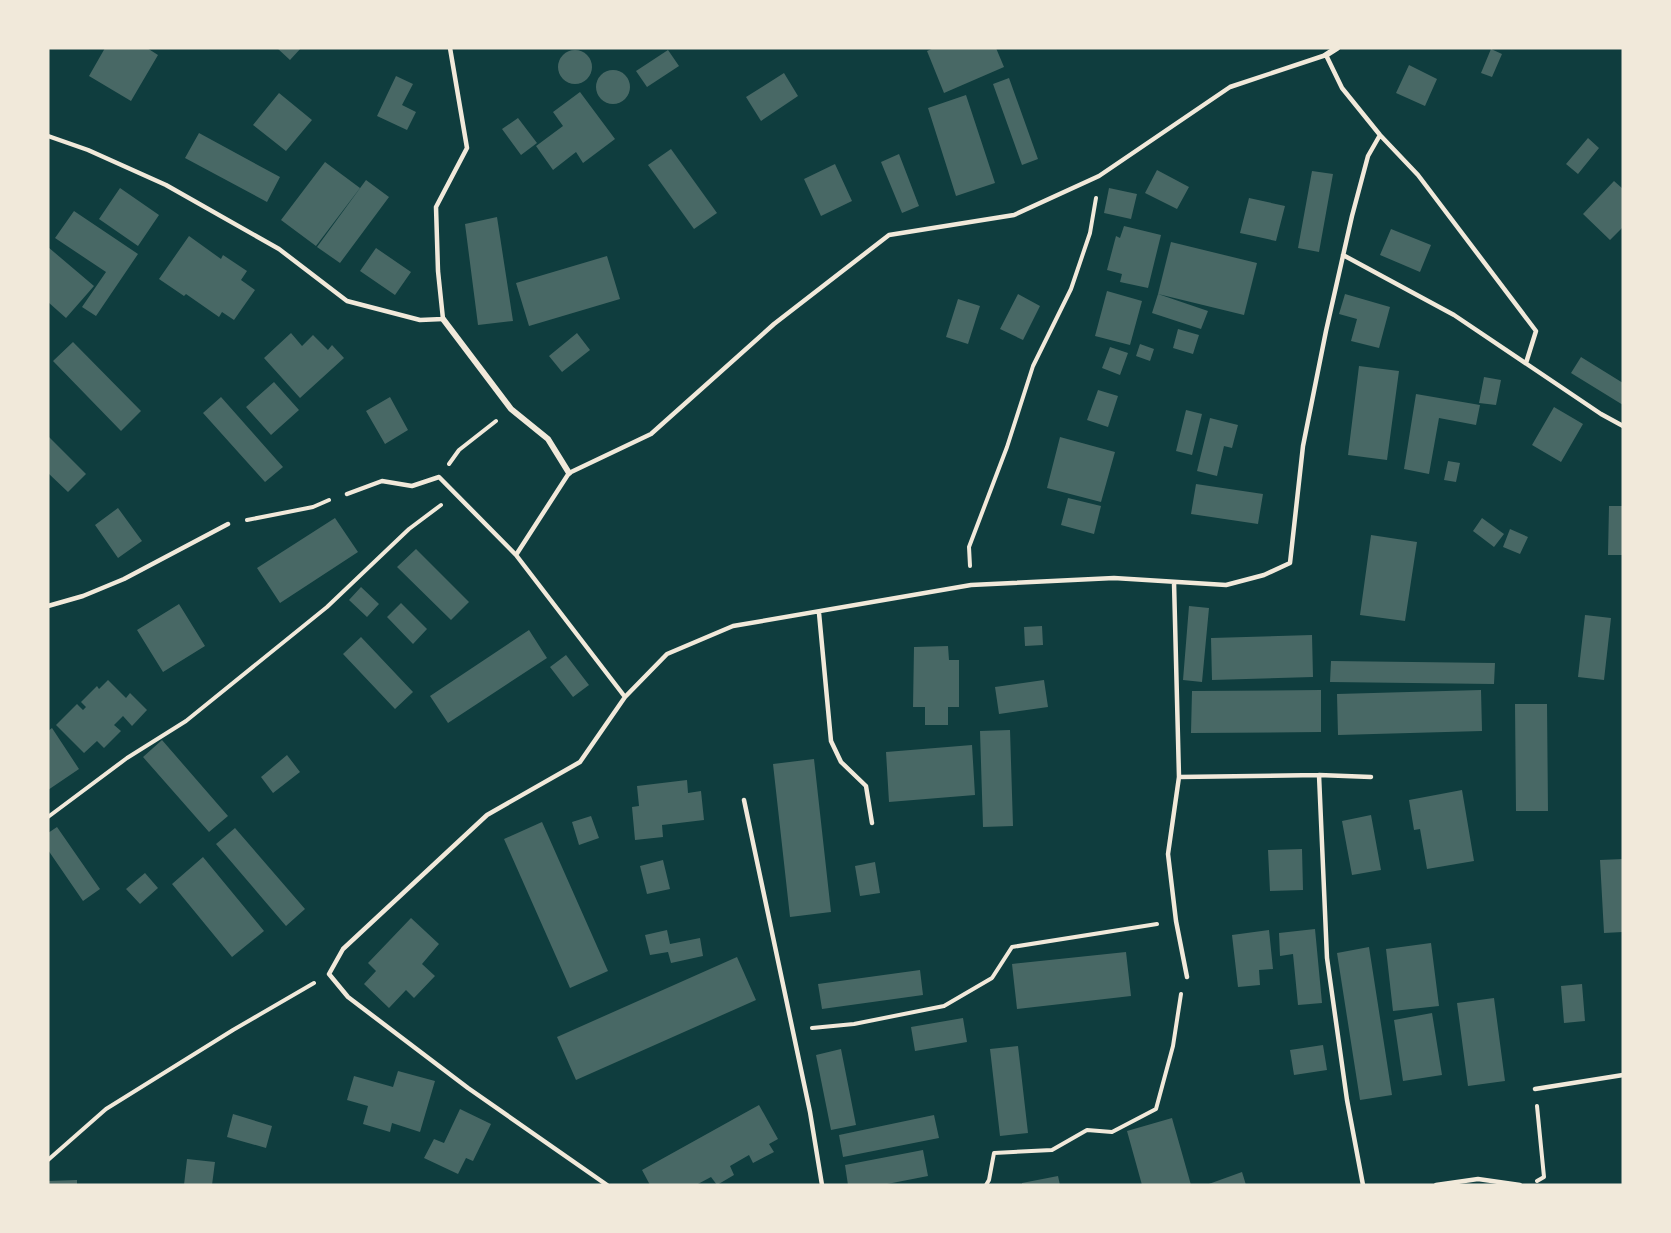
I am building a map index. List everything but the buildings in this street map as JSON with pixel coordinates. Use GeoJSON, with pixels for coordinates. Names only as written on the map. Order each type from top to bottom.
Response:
{"type":"FeatureCollection","features":[{"type":"Feature","properties":{"kind":"street"},"geometry":{"type":"LineString","coordinates":[[1326,55],[1337,48]]}},
{"type":"Feature","properties":{"kind":"street"},"geometry":{"type":"LineString","coordinates":[[443,319],[511,409],[548,439],[569,473]]}},
{"type":"Feature","properties":{"kind":"lane"},"geometry":{"type":"LineString","coordinates":[[48,136],[88,150],[166,185],[279,249],[346,301],[420,320],[443,319],[440,302],[436,207],[467,148],[450,48]]}},
{"type":"Feature","properties":{"kind":"lane"},"geometry":{"type":"LineString","coordinates":[[516,555],[569,473],[651,434],[774,324],[889,235],[1014,215],[1099,176],[1230,87],[1326,55],[1342,88],[1380,135],[1418,175],[1536,331],[1526,363]]}},
{"type":"Feature","properties":{"kind":"lane"},"geometry":{"type":"LineString","coordinates":[[607,1185],[450,1074],[348,997],[329,974],[343,949],[487,815],[580,762],[625,697],[666,654],[733,626],[971,585],[1114,578],[1226,585],[1264,575],[1290,563],[1303,446],[1343,255],[1368,156],[1380,135]]}},
{"type":"Feature","properties":{"kind":"lane"},"geometry":{"type":"LineString","coordinates":[[1343,255],[1454,315],[1601,414],[1623,426]]}},
{"type":"Feature","properties":{"kind":"lane"},"geometry":{"type":"LineString","coordinates":[[347,494],[382,481],[412,486],[439,477],[516,555],[625,697]]}},
{"type":"Feature","properties":{"kind":"lane"},"geometry":{"type":"LineString","coordinates":[[48,606],[83,596],[124,579],[228,524]]}},
{"type":"Feature","properties":{"kind":"lane"},"geometry":{"type":"LineString","coordinates":[[1174,582],[1179,777],[1168,854],[1176,921],[1187,977]]}},
{"type":"Feature","properties":{"kind":"lane"},"geometry":{"type":"LineString","coordinates":[[819,613],[831,741],[841,762],[866,786],[872,823]]}},
{"type":"Feature","properties":{"kind":"lane"},"geometry":{"type":"LineString","coordinates":[[1179,777],[1320,775],[1371,777]]}},
{"type":"Feature","properties":{"kind":"lane"},"geometry":{"type":"LineString","coordinates":[[1320,775],[1327,958],[1347,1100],[1363,1185]]}},
{"type":"Feature","properties":{"kind":"lane"},"geometry":{"type":"LineString","coordinates":[[744,800],[810,1112],[822,1185]]}},
{"type":"Feature","properties":{"kind":"lane"},"geometry":{"type":"LineString","coordinates":[[1535,1089],[1623,1075]]}},
{"type":"Feature","properties":{"kind":"lane"},"geometry":{"type":"LineString","coordinates":[[1436,1185],[1478,1179],[1520,1185]]}},
{"type":"Feature","properties":{"kind":"path"},"geometry":{"type":"LineString","coordinates":[[971,585],[969,547],[1007,447],[1033,366],[1071,289],[1090,233],[1099,176]]}},
{"type":"Feature","properties":{"kind":"path"},"geometry":{"type":"LineString","coordinates":[[439,477],[459,450],[511,409]]}},
{"type":"Feature","properties":{"kind":"path"},"geometry":{"type":"LineString","coordinates":[[228,524],[313,507],[347,494]]}},
{"type":"Feature","properties":{"kind":"path"},"geometry":{"type":"LineString","coordinates":[[48,818],[127,758],[186,721],[327,607],[409,529],[456,494]]}},
{"type":"Feature","properties":{"kind":"path"},"geometry":{"type":"LineString","coordinates":[[793,1030],[854,1024],[944,1006],[992,978],[1012,947],[1176,921]]}},
{"type":"Feature","properties":{"kind":"path"},"geometry":{"type":"LineString","coordinates":[[48,1160],[106,1109],[233,1030],[329,974]]}},
{"type":"Feature","properties":{"kind":"path"},"geometry":{"type":"LineString","coordinates":[[986,1185],[994,1153],[1052,1150],[1087,1130],[1112,1132],[1156,1109],[1173,1046],[1182,989],[1187,977]]}},
{"type":"Feature","properties":{"kind":"path"},"geometry":{"type":"LineString","coordinates":[[1532,1185],[1545,1177],[1535,1089]]}}]}
